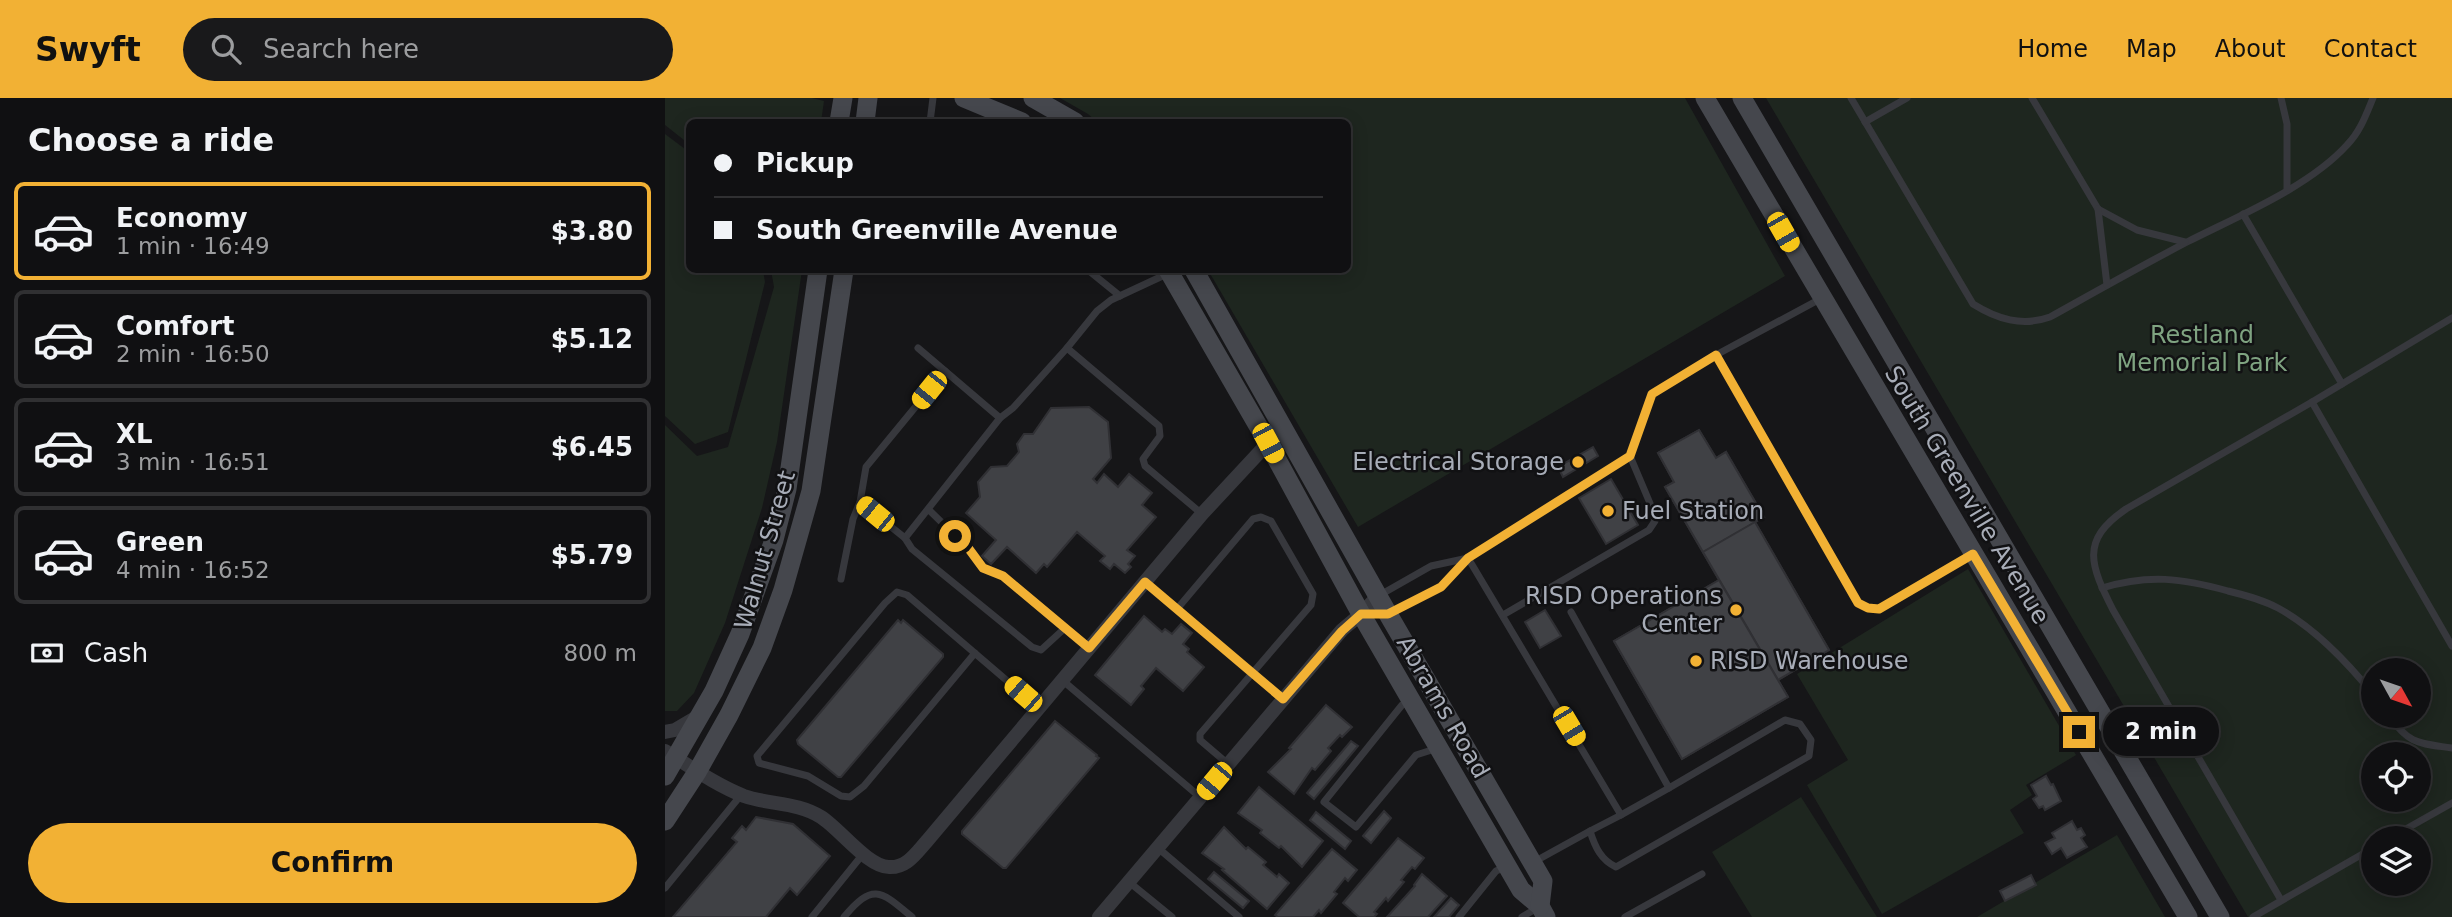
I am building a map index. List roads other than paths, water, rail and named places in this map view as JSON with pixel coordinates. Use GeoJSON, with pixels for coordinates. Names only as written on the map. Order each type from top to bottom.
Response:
{"type":"FeatureCollection","features":[{"type":"Feature","properties":{"kind":"main road"},"geometry":{"type":"LineString","coordinates":[[840,119],[843,98]]}},
{"type":"Feature","properties":{"kind":"main road"},"geometry":{"type":"LineString","coordinates":[[866,119],[869,98]]}},
{"type":"Feature","properties":{"kind":"main road"},"geometry":{"type":"LineString","coordinates":[[964,98],[1011,119]]}},
{"type":"Feature","properties":{"kind":"main road"},"geometry":{"type":"LineString","coordinates":[[1033,98],[1070,119]]}},
{"type":"Feature","properties":{"kind":"main road","name":"South Greenville Avenue"},"geometry":{"type":"LineString","coordinates":[[1705,98],[2188,917]]}},
{"type":"Feature","properties":{"kind":"main road","name":"South Greenville Avenue"},"geometry":{"type":"LineString","coordinates":[[1742,98],[2220,917]]}},
{"type":"Feature","properties":{"kind":"main road","name":"Walnut Street"},"geometry":{"type":"LineString","coordinates":[[665,776],[671,755],[704,712],[740,634],[777,527],[787,489],[818,273]]}},
{"type":"Feature","properties":{"kind":"main road","name":"Walnut Street"},"geometry":{"type":"LineString","coordinates":[[665,821],[697,772],[762,648],[786,578],[811,491],[844,273]]}},
{"type":"Feature","properties":{"kind":"main road","name":"Abrams Road"},"geometry":{"type":"LineString","coordinates":[[1173,273],[1361,614],[1507,866],[1521,890],[1543,911]]}},
{"type":"Feature","properties":{"kind":"main road","name":"Abrams Road"},"geometry":{"type":"LineString","coordinates":[[1196,273],[1388,614],[1543,881],[1543,911]]}},
{"type":"Feature","properties":{"kind":"main road"},"geometry":{"type":"LineString","coordinates":[[1822,298],[1850,283]]}},
{"type":"Feature","properties":{"kind":"main road"},"geometry":{"type":"LineString","coordinates":[[1973,554],[1999,539]]}},
{"type":"Feature","properties":{"kind":"street"},"geometry":{"type":"LineString","coordinates":[[671,755],[742,795],[757,800],[795,805],[819,816],[875,863],[887,868],[903,866],[927,841],[1202,514],[1268,443],[1287,433]]}},
{"type":"Feature","properties":{"kind":"street"},"geometry":{"type":"LineString","coordinates":[[1099,917],[1342,631],[1378,596]]}},
{"type":"Feature","properties":{"kind":"street"},"geometry":{"type":"LineString","coordinates":[[1361,614],[1388,614]]}},
{"type":"Feature","properties":{"kind":"street"},"geometry":{"type":"LineString","coordinates":[[665,732],[688,724],[704,712]]}},
{"type":"Feature","properties":{"kind":"lane"},"geometry":{"type":"LineString","coordinates":[[930,119],[933,98]]}},
{"type":"Feature","properties":{"kind":"lane"},"geometry":{"type":"LineString","coordinates":[[1851,98],[1973,304],[2007,319],[2029,322],[2050,317],[2243,214],[2325,165],[2349,144],[2358,132],[2372,98]]}},
{"type":"Feature","properties":{"kind":"lane"},"geometry":{"type":"LineString","coordinates":[[1865,122],[1906,98]]}},
{"type":"Feature","properties":{"kind":"lane"},"geometry":{"type":"LineString","coordinates":[[2032,98],[2098,209],[2107,285]]}},
{"type":"Feature","properties":{"kind":"lane"},"geometry":{"type":"LineString","coordinates":[[2281,98],[2287,124],[2287,189]]}},
{"type":"Feature","properties":{"kind":"lane"},"geometry":{"type":"LineString","coordinates":[[2098,209],[2137,230],[2187,242]]}},
{"type":"Feature","properties":{"kind":"lane"},"geometry":{"type":"LineString","coordinates":[[2243,214],[2342,384]]}},
{"type":"Feature","properties":{"kind":"lane"},"geometry":{"type":"LineString","coordinates":[[1092,273],[1120,296]]}},
{"type":"Feature","properties":{"kind":"lane"},"geometry":{"type":"LineString","coordinates":[[905,538],[1000,418],[1013,408],[1097,311],[1165,273]]}},
{"type":"Feature","properties":{"kind":"lane"},"geometry":{"type":"LineString","coordinates":[[1388,614],[1441,587],[1468,558],[1630,456],[1652,394],[1716,355],[1822,298]]}},
{"type":"Feature","properties":{"kind":"lane"},"geometry":{"type":"LineString","coordinates":[[2281,900],[2102,588],[2092,555],[2098,536],[2110,522],[2138,503],[2452,318]]}},
{"type":"Feature","properties":{"kind":"lane"},"geometry":{"type":"LineString","coordinates":[[918,348],[1000,418]]}},
{"type":"Feature","properties":{"kind":"lane"},"geometry":{"type":"LineString","coordinates":[[1067,348],[1159,426],[1160,436],[1143,459],[1145,466],[1202,514]]}},
{"type":"Feature","properties":{"kind":"lane"},"geometry":{"type":"LineString","coordinates":[[1716,355],[1858,603],[1879,609],[1973,554]]}},
{"type":"Feature","properties":{"kind":"lane"},"geometry":{"type":"LineString","coordinates":[[841,579],[866,467],[945,371]]}},
{"type":"Feature","properties":{"kind":"lane"},"geometry":{"type":"LineString","coordinates":[[2312,402],[2452,646]]}},
{"type":"Feature","properties":{"kind":"lane"},"geometry":{"type":"LineString","coordinates":[[1503,615],[1649,530],[1655,521],[1652,508],[1630,456]]}},
{"type":"Feature","properties":{"kind":"lane"},"geometry":{"type":"LineString","coordinates":[[860,502],[905,538],[912,549],[1032,647],[1041,650],[1065,628]]}},
{"type":"Feature","properties":{"kind":"lane"},"geometry":{"type":"LineString","coordinates":[[929,510],[969,549],[983,568],[1003,576],[1089,648]]}},
{"type":"Feature","properties":{"kind":"lane"},"geometry":{"type":"LineString","coordinates":[[1177,609],[1253,519],[1261,517],[1271,521],[1313,598],[1311,605],[1200,734],[1200,740],[1228,764]]}},
{"type":"Feature","properties":{"kind":"lane"},"geometry":{"type":"LineString","coordinates":[[1378,596],[1431,566],[1468,558]]}},
{"type":"Feature","properties":{"kind":"lane"},"geometry":{"type":"LineString","coordinates":[[1468,558],[1621,815]]}},
{"type":"Feature","properties":{"kind":"lane"},"geometry":{"type":"LineString","coordinates":[[2102,588],[2134,579],[2170,579],[2207,585],[2262,601],[2277,607],[2305,626],[2361,681]]}},
{"type":"Feature","properties":{"kind":"lane"},"geometry":{"type":"LineString","coordinates":[[1145,582],[1283,699]]}},
{"type":"Feature","properties":{"kind":"lane"},"geometry":{"type":"LineString","coordinates":[[975,653],[865,786],[849,797],[841,796],[809,776],[759,763],[757,756],[897,592],[907,595],[975,653],[1038,708]]}},
{"type":"Feature","properties":{"kind":"lane"},"geometry":{"type":"LineString","coordinates":[[1571,612],[1669,788]]}},
{"type":"Feature","properties":{"kind":"lane"},"geometry":{"type":"LineString","coordinates":[[1062,680],[1200,797]]}},
{"type":"Feature","properties":{"kind":"lane"},"geometry":{"type":"LineString","coordinates":[[1411,700],[1402,705],[1324,802],[1356,827],[1416,755],[1439,748]]}},
{"type":"Feature","properties":{"kind":"lane"},"geometry":{"type":"LineString","coordinates":[[1532,863],[1590,831],[1621,815],[1669,788],[1785,720],[1800,724],[1811,740],[1809,756],[1616,867],[1606,862],[1594,844],[1590,831]]}},
{"type":"Feature","properties":{"kind":"lane"},"geometry":{"type":"LineString","coordinates":[[2400,728],[2410,740],[2452,748]]}},
{"type":"Feature","properties":{"kind":"lane"},"geometry":{"type":"LineString","coordinates":[[665,888],[742,795]]}},
{"type":"Feature","properties":{"kind":"lane"},"geometry":{"type":"LineString","coordinates":[[2411,826],[2452,803]]}},
{"type":"Feature","properties":{"kind":"lane"},"geometry":{"type":"LineString","coordinates":[[1157,847],[1239,917]]}},
{"type":"Feature","properties":{"kind":"lane"},"geometry":{"type":"LineString","coordinates":[[812,917],[863,854]]}},
{"type":"Feature","properties":{"kind":"lane"},"geometry":{"type":"LineString","coordinates":[[2253,917],[2361,855]]}},
{"type":"Feature","properties":{"kind":"lane"},"geometry":{"type":"LineString","coordinates":[[1459,917],[1496,871],[1507,866]]}},
{"type":"Feature","properties":{"kind":"lane"},"geometry":{"type":"LineString","coordinates":[[1625,917],[1702,874]]}},
{"type":"Feature","properties":{"kind":"lane"},"geometry":{"type":"LineString","coordinates":[[1128,881],[1172,917]]}},
{"type":"Feature","properties":{"kind":"lane"},"geometry":{"type":"LineString","coordinates":[[844,917],[857,901],[877,893],[887,896],[912,917]]}},
{"type":"Feature","properties":{"kind":"lane"},"geometry":{"type":"LineString","coordinates":[[1522,917],[1543,911]]}},
{"type":"Feature","properties":{"kind":"place","name":"Electrical Storage"},"geometry":{"type":"Point","coordinates":[1578,462]}},
{"type":"Feature","properties":{"kind":"place","name":"Fuel Station"},"geometry":{"type":"Point","coordinates":[1608,511]}},
{"type":"Feature","properties":{"kind":"place","name":"RISD Operations Center"},"geometry":{"type":"Point","coordinates":[1736,610]}},
{"type":"Feature","properties":{"kind":"place","name":"RISD Warehouse"},"geometry":{"type":"Point","coordinates":[1696,661]}},
{"type":"Feature","properties":{"kind":"park label","name":"Restland Memorial Park"},"geometry":{"type":"Point","coordinates":[2202,349]}}]}
